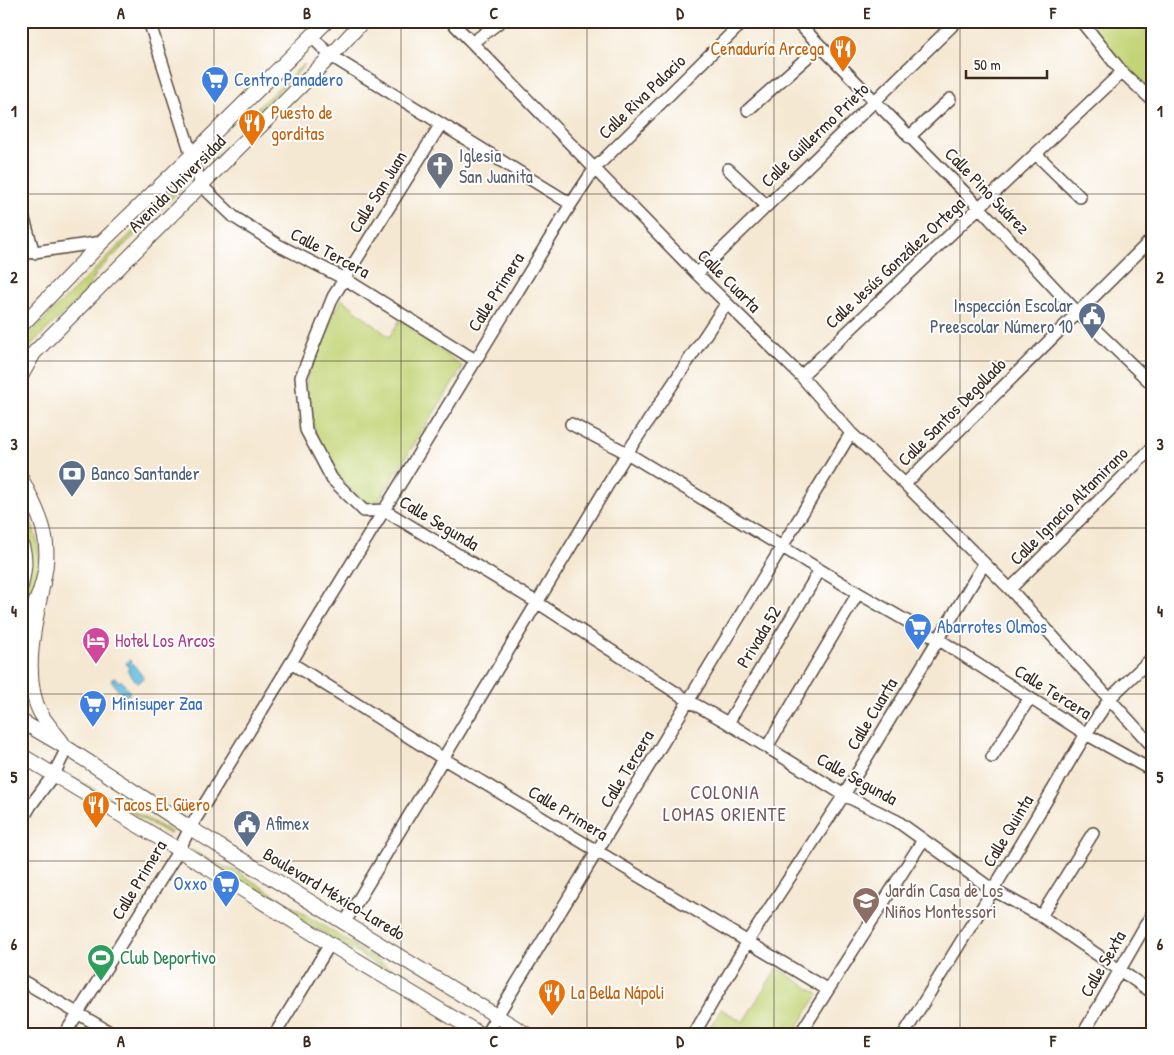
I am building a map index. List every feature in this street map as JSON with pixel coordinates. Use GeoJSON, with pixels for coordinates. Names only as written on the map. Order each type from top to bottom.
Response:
{"type":"FeatureCollection","features":[{"type":"Feature","properties":{"kind":"main road","name":"Avenida Universidad"},"geometry":{"type":"LineString","coordinates":[[21,326],[102,242],[327,21]]}},
{"type":"Feature","properties":{"kind":"main road","name":"Avenida Universidad"},"geometry":{"type":"LineString","coordinates":[[21,376],[34,354],[332,56],[363,21]]}},
{"type":"Feature","properties":{"kind":"main road"},"geometry":{"type":"LineString","coordinates":[[21,478],[43,527],[46,563],[36,617],[31,664],[32,681],[35,698],[41,714],[67,748]]}},
{"type":"Feature","properties":{"kind":"main road"},"geometry":{"type":"LineString","coordinates":[[21,586],[24,570],[22,552]]}},
{"type":"Feature","properties":{"kind":"main road"},"geometry":{"type":"LineString","coordinates":[[21,631],[35,608],[43,583]]}},
{"type":"Feature","properties":{"kind":"main road","name":"Boulevard México-Laredo"},"geometry":{"type":"LineString","coordinates":[[21,721],[67,748],[190,828],[526,1034]]}},
{"type":"Feature","properties":{"kind":"main road"},"geometry":{"type":"LineString","coordinates":[[21,755],[480,1034]]}},
{"type":"Feature","properties":{"kind":"street","name":"Calle Tercera"},"geometry":{"type":"LineString","coordinates":[[149,21],[201,185],[234,217],[278,245],[345,279],[475,360]]}},
{"type":"Feature","properties":{"kind":"street","name":"Calle Cuarta"},"geometry":{"type":"LineString","coordinates":[[451,21],[726,304],[800,376],[852,434],[1010,589],[1153,746]]}},
{"type":"Feature","properties":{"kind":"street"},"geometry":{"type":"LineString","coordinates":[[473,42],[501,21]]}},
{"type":"Feature","properties":{"kind":"street","name":"Calle Riva Palacio"},"geometry":{"type":"LineString","coordinates":[[571,204],[595,168],[744,21]]}},
{"type":"Feature","properties":{"kind":"street","name":"Calle Pino Suárez"},"geometry":{"type":"LineString","coordinates":[[796,21],[979,207],[1077,312],[1153,386]]}},
{"type":"Feature","properties":{"kind":"street","name":"Calle Guillermo Prieto"},"geometry":{"type":"LineString","coordinates":[[697,274],[957,21]]}},
{"type":"Feature","properties":{"kind":"street"},"geometry":{"type":"LineString","coordinates":[[1082,21],[1122,72],[1153,101]]}},
{"type":"Feature","properties":{"kind":"street"},"geometry":{"type":"LineString","coordinates":[[312,37],[332,56],[571,204]]}},
{"type":"Feature","properties":{"kind":"street"},"geometry":{"type":"LineString","coordinates":[[748,110],[820,46]]}},
{"type":"Feature","properties":{"kind":"street","name":"Calle Jesús González Ortega"},"geometry":{"type":"LineString","coordinates":[[800,376],[1122,72]]}},
{"type":"Feature","properties":{"kind":"street"},"geometry":{"type":"LineString","coordinates":[[909,137],[950,99]]}},
{"type":"Feature","properties":{"kind":"street","name":"Calle San Juan"},"geometry":{"type":"LineString","coordinates":[[345,279],[440,124]]}},
{"type":"Feature","properties":{"kind":"street"},"geometry":{"type":"LineString","coordinates":[[1036,154],[1080,197]]}},
{"type":"Feature","properties":{"kind":"street"},"geometry":{"type":"LineString","coordinates":[[728,169],[767,206]]}},
{"type":"Feature","properties":{"kind":"street","name":"Calle Primera"},"geometry":{"type":"LineString","coordinates":[[65,1034],[179,850],[190,828],[571,204]]}},
{"type":"Feature","properties":{"kind":"street"},"geometry":{"type":"LineString","coordinates":[[21,209],[34,253]]}},
{"type":"Feature","properties":{"kind":"street","name":"Calle Santos Degollado"},"geometry":{"type":"LineString","coordinates":[[905,484],[1153,238]]}},
{"type":"Feature","properties":{"kind":"street"},"geometry":{"type":"LineString","coordinates":[[21,254],[102,242]]}},
{"type":"Feature","properties":{"kind":"street","name":"Calle Segunda"},"geometry":{"type":"LineString","coordinates":[[345,279],[333,297],[301,377],[306,430],[332,479],[364,511],[384,510],[538,603],[689,700],[844,794],[897,821],[993,890],[1041,916],[1153,994]]}},
{"type":"Feature","properties":{"kind":"street"},"geometry":{"type":"LineString","coordinates":[[345,922],[627,453],[726,304]]}},
{"type":"Feature","properties":{"kind":"street","name":"Calle Tercera"},"geometry":{"type":"LineString","coordinates":[[571,424],[627,453],[782,548],[938,640],[1086,734],[1153,771]]}},
{"type":"Feature","properties":{"kind":"street","name":"Calle Tercera"},"geometry":{"type":"LineString","coordinates":[[486,1034],[852,434]]}},
{"type":"Feature","properties":{"kind":"street","name":"Calle Ignacio Altamirano"},"geometry":{"type":"LineString","coordinates":[[1010,589],[1153,447]]}},
{"type":"Feature","properties":{"kind":"street","name":"Calle Cuarta"},"geometry":{"type":"LineString","coordinates":[[694,1034],[748,941],[844,794],[984,564]]}},
{"type":"Feature","properties":{"kind":"street","name":"Privada 52"},"geometry":{"type":"LineString","coordinates":[[728,723],[820,570]]}},
{"type":"Feature","properties":{"kind":"street"},"geometry":{"type":"LineString","coordinates":[[767,746],[858,593]]}},
{"type":"Feature","properties":{"kind":"street","name":"Calle Quinta"},"geometry":{"type":"LineString","coordinates":[[904,1034],[1086,734],[1110,698],[1153,657]]}},
{"type":"Feature","properties":{"kind":"street","name":"Calle Primera"},"geometry":{"type":"LineString","coordinates":[[291,663],[444,759],[828,990]]}},
{"type":"Feature","properties":{"kind":"street"},"geometry":{"type":"LineString","coordinates":[[992,757],[1029,699]]}},
{"type":"Feature","properties":{"kind":"street"},"geometry":{"type":"LineString","coordinates":[[21,822],[26,802],[54,774],[67,748]]}},
{"type":"Feature","properties":{"kind":"street"},"geometry":{"type":"LineString","coordinates":[[1041,916],[1093,833]]}},
{"type":"Feature","properties":{"kind":"street"},"geometry":{"type":"LineString","coordinates":[[800,1034],[923,840]]}},
{"type":"Feature","properties":{"kind":"street","name":"Calle Sexta"},"geometry":{"type":"LineString","coordinates":[[1083,1034],[1153,912]]}},
{"type":"Feature","properties":{"kind":"street"},"geometry":{"type":"LineString","coordinates":[[274,1034],[330,944]]}},
{"type":"Feature","properties":{"kind":"street"},"geometry":{"type":"LineString","coordinates":[[21,980],[113,1034]]}},
{"type":"Feature","properties":{"kind":"green space"},"geometry":{"type":"Polygon","coordinates":[[[1090,21],[1153,21],[1153,93],[1120,64],[1090,21]]]}},
{"type":"Feature","properties":{"kind":"green space"},"geometry":{"type":"Polygon","coordinates":[[[304,64],[269,101],[263,115],[218,157],[253,119],[258,107],[304,64]]]}},
{"type":"Feature","properties":{"kind":"green space"},"geometry":{"type":"Polygon","coordinates":[[[179,188],[179,191],[97,272],[88,289],[31,345],[21,360],[21,346],[26,338],[179,188]]]}},
{"type":"Feature","properties":{"kind":"green space"},"geometry":{"type":"Polygon","coordinates":[[[342,299],[389,337],[400,320],[463,367],[375,506],[358,497],[347,487],[337,473],[319,442],[308,408],[306,392],[309,367],[342,299]]]}},
{"type":"Feature","properties":{"kind":"green space"},"geometry":{"type":"Polygon","coordinates":[[[21,499],[30,518],[40,562],[34,592],[21,619],[21,603],[28,586],[31,550],[29,535],[21,519],[21,499]]]}},
{"type":"Feature","properties":{"kind":"green space"},"geometry":{"type":"Polygon","coordinates":[[[76,779],[171,833],[169,834],[76,781],[76,779]]]}},
{"type":"Feature","properties":{"kind":"green space"},"geometry":{"type":"Polygon","coordinates":[[[191,850],[238,872],[458,1011],[455,1012],[191,852],[191,850]]]}},
{"type":"Feature","properties":{"kind":"green space"},"geometry":{"type":"Polygon","coordinates":[[[777,968],[818,994],[793,1034],[706,1034],[721,1009],[743,1022],[777,968]]]}},
{"type":"Feature","properties":{"kind":"water"},"geometry":{"type":"Polygon","coordinates":[[[130,660],[144,678],[137,683],[127,670],[129,668],[126,663],[130,660]]]}},
{"type":"Feature","properties":{"kind":"water"},"geometry":{"type":"Polygon","coordinates":[[[115,677],[119,682],[121,680],[130,693],[124,698],[111,680],[115,677]]]}},
{"type":"Feature","properties":{"kind":"place","name":"Cenaduría Arcega"},"geometry":{"type":"Point","coordinates":[843,73]}},
{"type":"Feature","properties":{"kind":"place","name":"Centro Panadero"},"geometry":{"type":"Point","coordinates":[215,104]}},
{"type":"Feature","properties":{"kind":"place","name":"Puesto de gorditas"},"geometry":{"type":"Point","coordinates":[252,147]}},
{"type":"Feature","properties":{"kind":"place","name":"Iglesia San Juanita"},"geometry":{"type":"Point","coordinates":[440,190]}},
{"type":"Feature","properties":{"kind":"place","name":"Inspección Escolar Preescolar Número 10"},"geometry":{"type":"Point","coordinates":[1092,340]}},
{"type":"Feature","properties":{"kind":"place","name":"Banco Santander"},"geometry":{"type":"Point","coordinates":[72,498]}},
{"type":"Feature","properties":{"kind":"place","name":"Abarrotes Olmos"},"geometry":{"type":"Point","coordinates":[918,651]}},
{"type":"Feature","properties":{"kind":"place","name":"Hotel Los Arcos"},"geometry":{"type":"Point","coordinates":[96,665]}},
{"type":"Feature","properties":{"kind":"place","name":"Minisuper Zaa"},"geometry":{"type":"Point","coordinates":[93,728]}},
{"type":"Feature","properties":{"kind":"place","name":"Tacos El Güero"},"geometry":{"type":"Point","coordinates":[96,829]}},
{"type":"Feature","properties":{"kind":"place","name":"Afimex"},"geometry":{"type":"Point","coordinates":[247,848]}},
{"type":"Feature","properties":{"kind":"place","name":"Oxxo"},"geometry":{"type":"Point","coordinates":[226,908]}},
{"type":"Feature","properties":{"kind":"place","name":"Jardín Casa de Los Niños Montessori"},"geometry":{"type":"Point","coordinates":[866,925]}},
{"type":"Feature","properties":{"kind":"place","name":"Club Deportivo"},"geometry":{"type":"Point","coordinates":[101,982]}},
{"type":"Feature","properties":{"kind":"place","name":"La Bella Nápoli"},"geometry":{"type":"Point","coordinates":[552,1017]}},
{"type":"Feature","properties":{"kind":"district","name":"COLONIA LOMAS ORIENTE"},"geometry":{"type":"Point","coordinates":[725,803]}}]}
